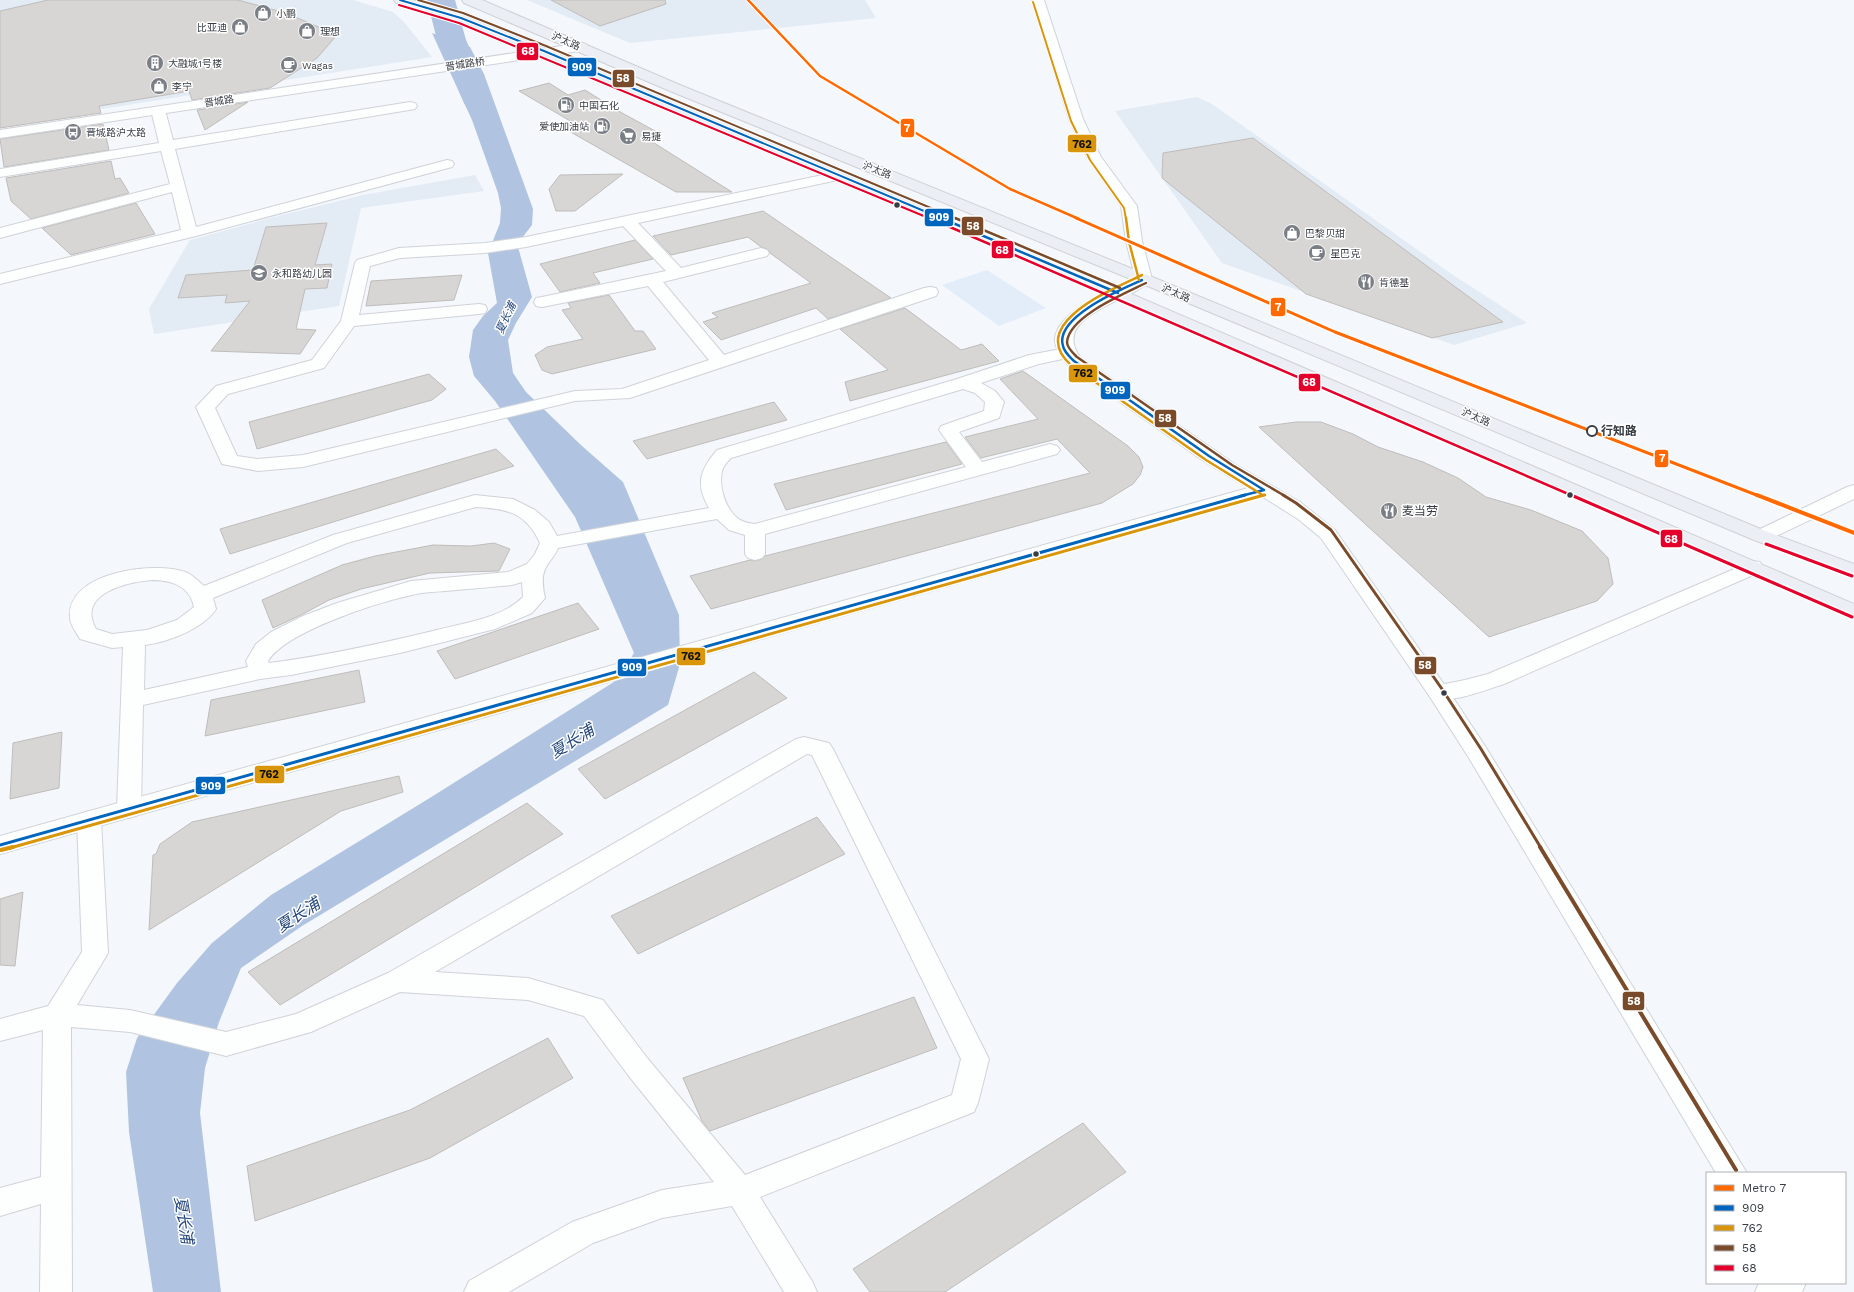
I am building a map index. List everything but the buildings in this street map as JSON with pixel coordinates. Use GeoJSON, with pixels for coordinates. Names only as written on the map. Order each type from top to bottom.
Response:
{"type":"FeatureCollection","features":[{"type":"Feature","properties":{"kind":"main road","name":"沪太路"},"geometry":{"type":"LineString","coordinates":[[400,0],[461,18],[842,175],[1753,567],[1854,612]]}},
{"type":"Feature","properties":{"kind":"main road","name":"沪太路"},"geometry":{"type":"LineString","coordinates":[[474,1],[675,88],[1144,279],[1761,536],[1854,571]]}},
{"type":"Feature","properties":{"kind":"street"},"geometry":{"type":"LineString","coordinates":[[1038,0],[1076,119],[1094,157],[1129,206],[1134,241],[1144,279],[1090,308],[1071,322],[1063,333],[1062,343],[1066,353],[1074,361],[1209,456],[1264,490],[1293,505],[1316,522],[1328,534],[1438,692],[1477,752],[1731,1172]]}},
{"type":"Feature","properties":{"kind":"street"},"geometry":{"type":"LineString","coordinates":[[544,51],[581,47]]}},
{"type":"Feature","properties":{"kind":"street","name":"晋城路桥"},"geometry":{"type":"LineString","coordinates":[[438,68],[544,51]]}},
{"type":"Feature","properties":{"kind":"street","name":"晋城路"},"geometry":{"type":"LineString","coordinates":[[0,134],[438,68]]}},
{"type":"Feature","properties":{"kind":"street"},"geometry":{"type":"LineString","coordinates":[[0,173],[410,106]]}},
{"type":"Feature","properties":{"kind":"street"},"geometry":{"type":"LineString","coordinates":[[158,110],[190,233]]}},
{"type":"Feature","properties":{"kind":"street"},"geometry":{"type":"LineString","coordinates":[[0,279],[190,233],[447,164]]}},
{"type":"Feature","properties":{"kind":"street"},"geometry":{"type":"LineString","coordinates":[[842,175],[526,242],[485,248],[399,253],[363,263],[349,321],[318,364],[222,390],[206,407],[229,460],[258,465],[303,461],[575,396],[624,394],[930,292]]}},
{"type":"Feature","properties":{"kind":"street"},"geometry":{"type":"LineString","coordinates":[[0,233],[178,186]]}},
{"type":"Feature","properties":{"kind":"street"},"geometry":{"type":"LineString","coordinates":[[627,221],[677,273]]}},
{"type":"Feature","properties":{"kind":"street"},"geometry":{"type":"LineString","coordinates":[[542,302],[652,280],[761,253]]}},
{"type":"Feature","properties":{"kind":"street"},"geometry":{"type":"LineString","coordinates":[[652,280],[720,362]]}},
{"type":"Feature","properties":{"kind":"street"},"geometry":{"type":"LineString","coordinates":[[349,321],[479,309]]}},
{"type":"Feature","properties":{"kind":"street"},"geometry":{"type":"LineString","coordinates":[[1050,450],[755,530],[734,526],[722,512],[715,500],[711,478],[715,465],[724,454],[963,383],[1035,359],[1066,353]]}},
{"type":"Feature","properties":{"kind":"street"},"geometry":{"type":"LineString","coordinates":[[963,383],[990,393],[996,402],[992,414],[948,430],[978,470]]}},
{"type":"Feature","properties":{"kind":"street"},"geometry":{"type":"LineString","coordinates":[[0,846],[1264,490]]}},
{"type":"Feature","properties":{"kind":"street"},"geometry":{"type":"LineString","coordinates":[[1761,536],[1854,491]]}},
{"type":"Feature","properties":{"kind":"street"},"geometry":{"type":"LineString","coordinates":[[202,595],[340,538],[475,501],[506,503],[528,514],[561,541]]}},
{"type":"Feature","properties":{"kind":"street"},"geometry":{"type":"LineString","coordinates":[[260,672],[257,662],[264,649],[279,636],[311,620],[345,608],[411,588],[512,578],[534,569],[545,555],[561,541],[722,512]]}},
{"type":"Feature","properties":{"kind":"street"},"geometry":{"type":"LineString","coordinates":[[755,530],[755,554]]}},
{"type":"Feature","properties":{"kind":"street"},"geometry":{"type":"LineString","coordinates":[[1438,692],[1465,688],[1496,680],[1753,567]]}},
{"type":"Feature","properties":{"kind":"street"},"geometry":{"type":"LineString","coordinates":[[132,700],[260,672],[291,668],[400,646],[495,622],[524,608],[534,598],[532,585],[534,569]]}},
{"type":"Feature","properties":{"kind":"street"},"geometry":{"type":"LineString","coordinates":[[158,573],[178,576],[202,595],[205,609],[185,625],[149,638],[112,641],[88,634],[81,622],[81,610],[88,597],[106,583],[131,575],[158,573]]}},
{"type":"Feature","properties":{"kind":"street"},"geometry":{"type":"LineString","coordinates":[[129,809],[134,639]]}},
{"type":"Feature","properties":{"kind":"street"},"geometry":{"type":"LineString","coordinates":[[0,1030],[57,1015],[130,1021],[226,1044],[301,1024],[398,981],[804,745],[821,749],[975,1059],[964,1103],[740,1191],[662,1204],[583,1232],[480,1292]]}},
{"type":"Feature","properties":{"kind":"street"},"geometry":{"type":"LineString","coordinates":[[56,1292],[57,1015],[95,953],[89,820]]}},
{"type":"Feature","properties":{"kind":"street"},"geometry":{"type":"LineString","coordinates":[[398,981],[528,989],[593,1008],[638,1067],[740,1191],[802,1292]]}},
{"type":"Feature","properties":{"kind":"street"},"geometry":{"type":"LineString","coordinates":[[0,1202],[56,1186]]}},
{"type":"Feature","properties":{"kind":"street"},"geometry":{"type":"LineString","coordinates":[[1771,1292],[1788,1284]]}},
{"type":"Feature","properties":{"kind":"shaded area","name":"大融城1号楼"},"geometry":{"type":"Polygon","coordinates":[[[0,0],[353,0],[393,12],[404,22],[432,57],[0,125],[0,0]]]}},
{"type":"Feature","properties":{"kind":"shaded area"},"geometry":{"type":"Polygon","coordinates":[[[527,0],[865,0],[876,18],[630,43],[527,0]]]}},
{"type":"Feature","properties":{"kind":"shaded area"},"geometry":{"type":"Polygon","coordinates":[[[1197,97],[1212,104],[1450,273],[1527,323],[1454,345],[1222,263],[1115,111],[1197,97]]]}},
{"type":"Feature","properties":{"kind":"shaded area","name":"永和路幼儿园"},"geometry":{"type":"Polygon","coordinates":[[[475,175],[484,191],[361,208],[339,306],[154,334],[149,309],[190,240],[363,195],[475,175]]]}},
{"type":"Feature","properties":{"kind":"shaded area"},"geometry":{"type":"Polygon","coordinates":[[[987,270],[1046,308],[999,326],[942,285],[987,270]]]}},
{"type":"Feature","properties":{"kind":"water"},"geometry":{"type":"Polygon","coordinates":[[[432,33],[470,47],[484,74],[533,209],[532,225],[522,238],[518,247],[532,297],[516,323],[508,340],[513,373],[526,392],[582,446],[623,482],[679,615],[680,664],[668,705],[302,926],[241,968],[219,1022],[205,1068],[200,1113],[221,1292],[153,1292],[129,1132],[126,1072],[137,1038],[177,983],[212,943],[271,895],[433,796],[617,680],[634,653],[575,517],[495,401],[474,376],[469,357],[473,330],[483,316],[497,303],[488,253],[500,223],[501,208],[498,193],[472,120],[432,33]]]}},
{"type":"Feature","properties":{"kind":"waterway","name":"夏长浦"},"geometry":{"type":"LineString","coordinates":[[441,0],[447,27],[479,103]]}},
{"type":"Feature","properties":{"kind":"metro line","name":"7"},"geometry":{"type":"LineString","coordinates":[[748,0],[820,76],[1010,189],[1335,332],[1854,533]]}},
{"type":"Feature","properties":{"kind":"transit line","name":"909"},"geometry":{"type":"LineString","coordinates":[[400,0],[461,18],[544,51],[1118,293]]}},
{"type":"Feature","properties":{"kind":"transit line","name":"58"},"geometry":{"type":"LineString","coordinates":[[418,0],[463,13],[546,46],[1120,288]]}},
{"type":"Feature","properties":{"kind":"transit line","name":"762"},"geometry":{"type":"LineString","coordinates":[[1033,2],[1071,121],[1090,160],[1124,208],[1129,242],[1139,280]]}},
{"type":"Feature","properties":{"kind":"transit line","name":"68"},"geometry":{"type":"LineString","coordinates":[[399,5],[459,23],[910,210],[1852,617]]}},
{"type":"Feature","properties":{"kind":"transit line","name":"762"},"geometry":{"type":"LineString","coordinates":[[1142,275],[1089,302],[1065,322],[1059,333],[1057,345],[1059,351],[1064,359],[1071,365],[1206,460],[1261,494]]}},
{"type":"Feature","properties":{"kind":"transit line","name":"909"},"geometry":{"type":"LineString","coordinates":[[1142,280],[1093,304],[1081,313],[1071,322],[1064,332],[1062,343],[1064,350],[1074,361],[1209,456],[1264,490]]}},
{"type":"Feature","properties":{"kind":"transit line","name":"58"},"geometry":{"type":"LineString","coordinates":[[1146,283],[1113,299],[1087,315],[1070,333],[1067,342],[1069,348],[1077,357],[1232,465],[1296,503],[1331,530],[1442,689],[1481,749],[1736,1170]]}},
{"type":"Feature","properties":{"kind":"transit line","name":"909"},"geometry":{"type":"LineString","coordinates":[[0,845],[1264,490]]}},
{"type":"Feature","properties":{"kind":"transit line","name":"762"},"geometry":{"type":"LineString","coordinates":[[1,850],[1265,495]]}},
{"type":"Feature","properties":{"kind":"transit line","name":"68"},"geometry":{"type":"LineString","coordinates":[[1766,544],[1852,576]]}},
{"type":"Feature","properties":{"kind":"place","name":"小鹏"},"geometry":{"type":"Point","coordinates":[263,13]}},
{"type":"Feature","properties":{"kind":"place","name":"比亚迪"},"geometry":{"type":"Point","coordinates":[240,27]}},
{"type":"Feature","properties":{"kind":"place","name":"理想"},"geometry":{"type":"Point","coordinates":[307,31]}},
{"type":"Feature","properties":{"kind":"place","name":"大融城1号楼"},"geometry":{"type":"Point","coordinates":[155,63]}},
{"type":"Feature","properties":{"kind":"place","name":"Wagas"},"geometry":{"type":"Point","coordinates":[289,65]}},
{"type":"Feature","properties":{"kind":"place","name":"李宁"},"geometry":{"type":"Point","coordinates":[159,86]}},
{"type":"Feature","properties":{"kind":"place","name":"中国石化"},"geometry":{"type":"Point","coordinates":[566,105]}},
{"type":"Feature","properties":{"kind":"place","name":"爱使加油站"},"geometry":{"type":"Point","coordinates":[602,126]}},
{"type":"Feature","properties":{"kind":"place","name":"晋城路沪太路"},"geometry":{"type":"Point","coordinates":[73,132]}},
{"type":"Feature","properties":{"kind":"place","name":"易捷"},"geometry":{"type":"Point","coordinates":[628,136]}},
{"type":"Feature","properties":{"kind":"place","name":"巴黎贝甜"},"geometry":{"type":"Point","coordinates":[1292,233]}},
{"type":"Feature","properties":{"kind":"place","name":"星巴克"},"geometry":{"type":"Point","coordinates":[1317,253]}},
{"type":"Feature","properties":{"kind":"place","name":"永和路幼儿园"},"geometry":{"type":"Point","coordinates":[259,273]}},
{"type":"Feature","properties":{"kind":"place","name":"肯德基"},"geometry":{"type":"Point","coordinates":[1366,282]}},
{"type":"Feature","properties":{"kind":"place","name":"行知路"},"geometry":{"type":"Point","coordinates":[1592,431]}},
{"type":"Feature","properties":{"kind":"place","name":"麦当劳"},"geometry":{"type":"Point","coordinates":[1389,511]}}]}
